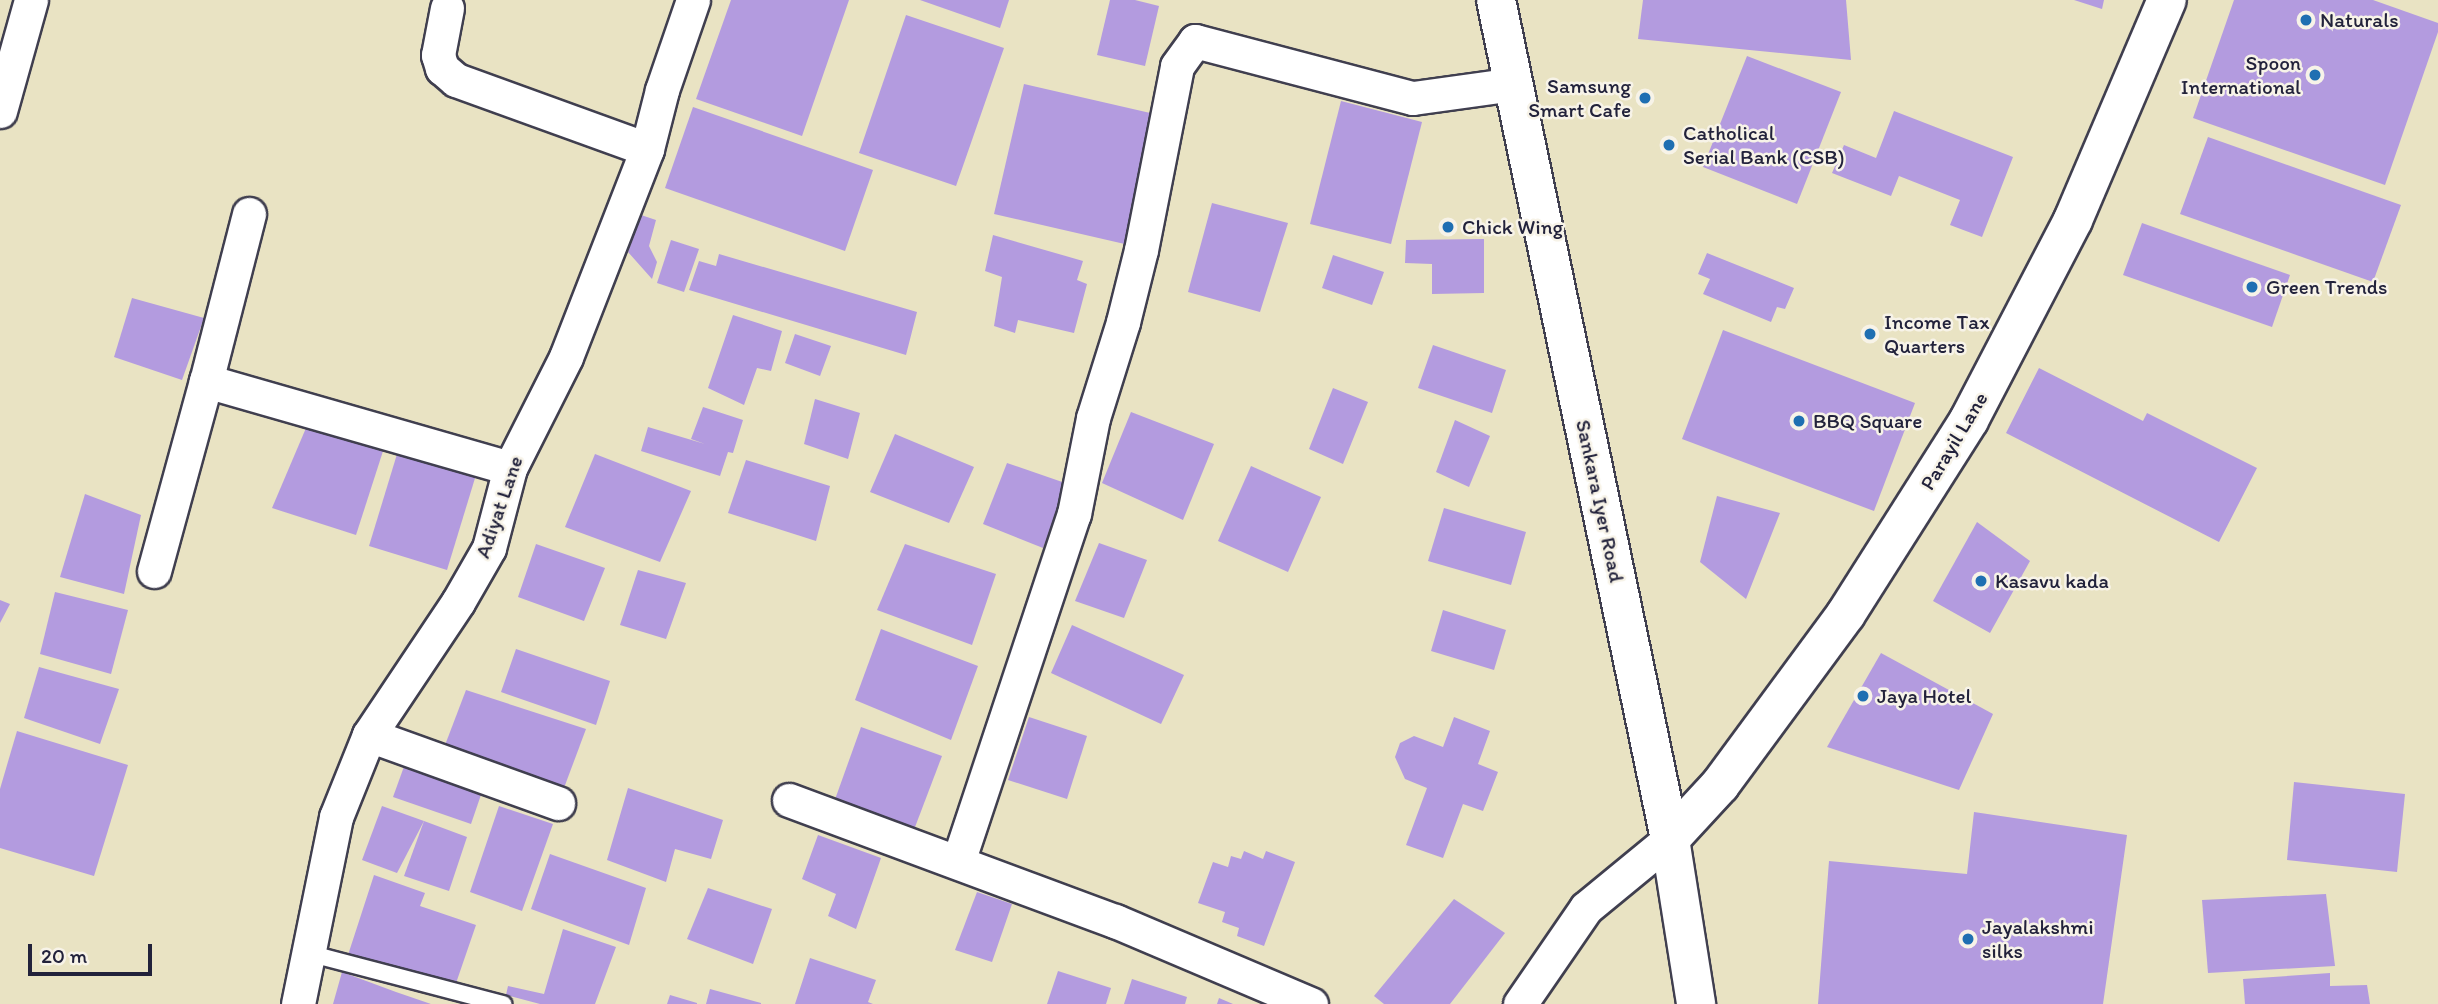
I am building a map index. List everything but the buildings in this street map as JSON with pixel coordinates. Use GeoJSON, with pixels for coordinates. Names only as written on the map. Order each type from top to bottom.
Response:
{"type":"FeatureCollection","features":[{"type":"Feature","properties":{"kind":"main road","name":"Sankara Iyer Road"},"geometry":{"type":"LineString","coordinates":[[1496,0],[1670,839],[1696,1004]]}},
{"type":"Feature","properties":{"kind":"main road","name":"Parayil Lane"},"geometry":{"type":"LineString","coordinates":[[1670,839],[1720,785],[1846,614],[1969,420],[2073,220],[2167,0]]}},
{"type":"Feature","properties":{"kind":"street"},"geometry":{"type":"LineString","coordinates":[[0,111],[31,0]]}},
{"type":"Feature","properties":{"kind":"street","name":"Adiyat Lane"},"geometry":{"type":"LineString","coordinates":[[298,1004],[336,817],[369,735],[458,602],[489,548],[510,468],[566,356],[647,149],[662,90],[693,0]]}},
{"type":"Feature","properties":{"kind":"street"},"geometry":{"type":"LineString","coordinates":[[447,8],[438,55],[442,68],[456,80],[647,149]]}},
{"type":"Feature","properties":{"kind":"street"},"geometry":{"type":"LineString","coordinates":[[958,862],[1074,514],[1093,418],[1124,322],[1141,250],[1177,66],[1195,41],[1413,97],[1514,84]]}},
{"type":"Feature","properties":{"kind":"street"},"geometry":{"type":"LineString","coordinates":[[153,571],[206,382],[248,214]]}},
{"type":"Feature","properties":{"kind":"street"},"geometry":{"type":"LineString","coordinates":[[206,382],[510,468]]}},
{"type":"Feature","properties":{"kind":"street"},"geometry":{"type":"LineString","coordinates":[[369,735],[558,803]]}},
{"type":"Feature","properties":{"kind":"street"},"geometry":{"type":"LineString","coordinates":[[789,800],[1115,921],[1311,1004]]}},
{"type":"Feature","properties":{"kind":"street"},"geometry":{"type":"LineString","coordinates":[[1520,1004],[1586,908],[1670,839]]}},
{"type":"Feature","properties":{"kind":"lane"},"geometry":{"type":"LineString","coordinates":[[308,953],[503,1004]]}},
{"type":"Feature","properties":{"kind":"place","name":"Naturals"},"geometry":{"type":"Point","coordinates":[2306,20]}},
{"type":"Feature","properties":{"kind":"place","name":"Spoon International"},"geometry":{"type":"Point","coordinates":[2315,75]}},
{"type":"Feature","properties":{"kind":"place","name":"Samsung Smart Cafe"},"geometry":{"type":"Point","coordinates":[1645,98]}},
{"type":"Feature","properties":{"kind":"place","name":"Catholical Serial Bank (CSB)"},"geometry":{"type":"Point","coordinates":[1669,145]}},
{"type":"Feature","properties":{"kind":"place","name":"Chick Wing"},"geometry":{"type":"Point","coordinates":[1448,227]}},
{"type":"Feature","properties":{"kind":"place","name":"Green Trends"},"geometry":{"type":"Point","coordinates":[2252,287]}},
{"type":"Feature","properties":{"kind":"place","name":"Income Tax Quarters"},"geometry":{"type":"Point","coordinates":[1870,334]}},
{"type":"Feature","properties":{"kind":"place","name":"BBQ Square"},"geometry":{"type":"Point","coordinates":[1799,421]}},
{"type":"Feature","properties":{"kind":"place","name":"Kasavu kada"},"geometry":{"type":"Point","coordinates":[1981,581]}},
{"type":"Feature","properties":{"kind":"place","name":"Jaya Hotel"},"geometry":{"type":"Point","coordinates":[1863,696]}},
{"type":"Feature","properties":{"kind":"place","name":"Jayalakshmi silks"},"geometry":{"type":"Point","coordinates":[1968,939]}}]}
